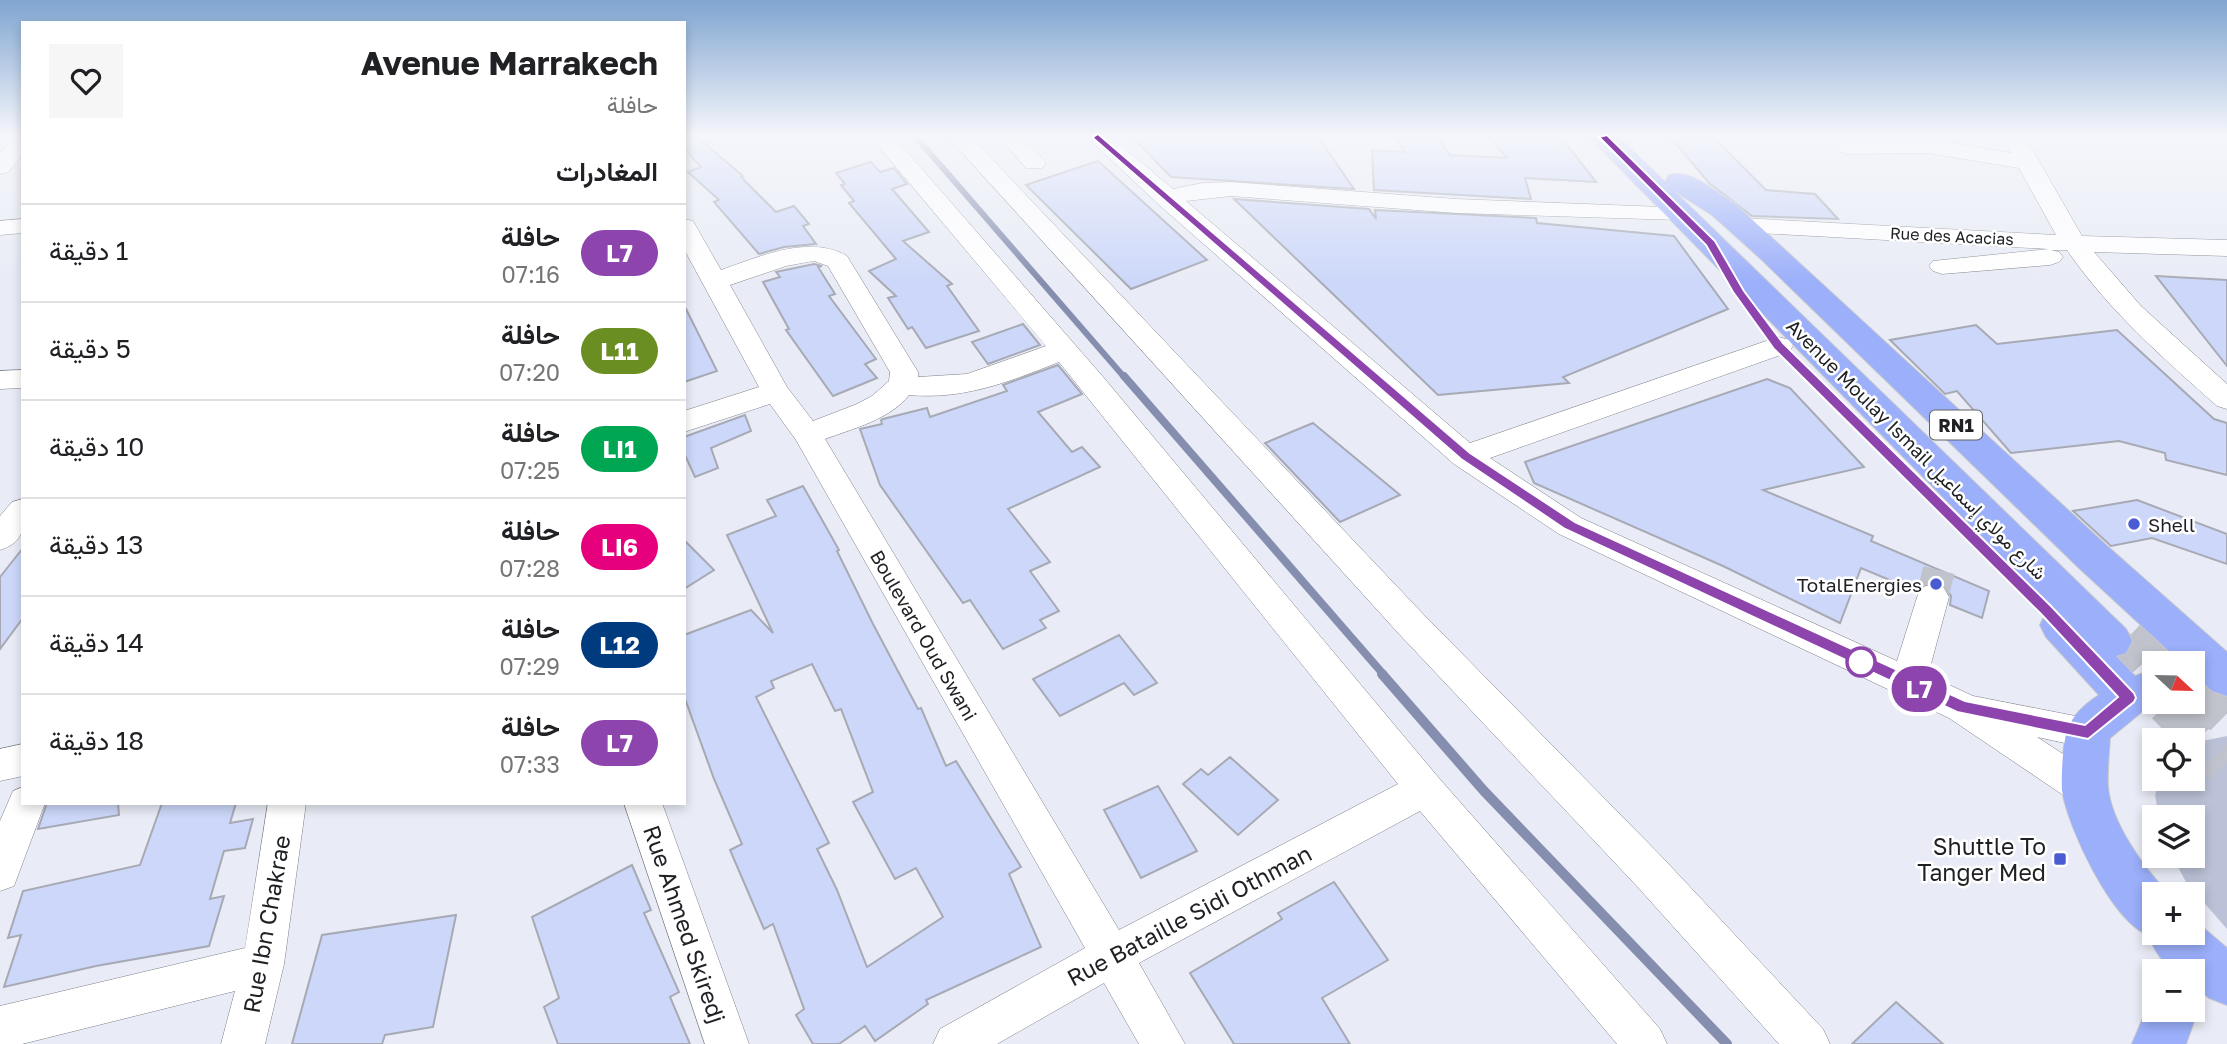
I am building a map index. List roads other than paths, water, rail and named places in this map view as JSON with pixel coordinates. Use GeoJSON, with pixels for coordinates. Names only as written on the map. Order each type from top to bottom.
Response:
{"type":"FeatureCollection","features":[{"type":"Feature","properties":{"kind":"highway","name":"Avenue Moulay Ismail شارع مولاي إسماعيل"},"geometry":{"type":"LineString","coordinates":[[1665,186],[1679,197]]}},
{"type":"Feature","properties":{"kind":"highway","name":"Avenue Moulay Ismail شارع مولاي إسماعيل"},"geometry":{"type":"LineString","coordinates":[[1670,186],[2124,635],[1726,234]]}},
{"type":"Feature","properties":{"kind":"highway","name":"RN1"},"geometry":{"type":"LineString","coordinates":[[1679,197],[1723,209],[1739,292],[1779,346],[2053,617],[2141,692],[2101,718],[2088,732]]}},
{"type":"Feature","properties":{"kind":"highway","name":"RN1"},"geometry":{"type":"LineString","coordinates":[[1726,234],[1814,290],[2092,556],[2227,680]]}},
{"type":"Feature","properties":{"kind":"highway","name":"RN1"},"geometry":{"type":"LineString","coordinates":[[2205,682],[2227,680]]}},
{"type":"Feature","properties":{"kind":"highway"},"geometry":{"type":"LineString","coordinates":[[2088,732],[2085,789],[2101,839],[2142,902]]}},
{"type":"Feature","properties":{"kind":"highway"},"geometry":{"type":"LineString","coordinates":[[2177,945],[2227,980]]}},
{"type":"Feature","properties":{"kind":"highway"},"geometry":{"type":"LineString","coordinates":[[2159,1044],[2167,1022]]}},
{"type":"Feature","properties":{"kind":"street"},"geometry":{"type":"LineString","coordinates":[[923,186],[1063,350],[1425,789],[1645,1044]]}},
{"type":"Feature","properties":{"kind":"street"},"geometry":{"type":"LineString","coordinates":[[1005,186],[1412,625],[1647,870],[1808,1044]]}},
{"type":"Feature","properties":{"kind":"street"},"geometry":{"type":"LineString","coordinates":[[1152,186],[1465,456],[1570,526],[1962,707],[2019,748],[2085,789]]}},
{"type":"Feature","properties":{"kind":"street"},"geometry":{"type":"LineString","coordinates":[[2041,186],[2078,248],[2111,290],[2227,399]]}},
{"type":"Feature","properties":{"kind":"street"},"geometry":{"type":"LineString","coordinates":[[1166,198],[1202,190],[1231,189],[1469,206],[1679,197]]}},
{"type":"Feature","properties":{"kind":"street"},"geometry":{"type":"LineString","coordinates":[[0,228],[21,226]]}},
{"type":"Feature","properties":{"kind":"street","name":"Boulevard Oud Swani"},"geometry":{"type":"LineString","coordinates":[[686,230],[776,392],[807,434],[1163,1044]]}},
{"type":"Feature","properties":{"kind":"street","name":"Rue des Acacias"},"geometry":{"type":"LineString","coordinates":[[1726,234],[2078,248],[2227,248]]}},
{"type":"Feature","properties":{"kind":"street"},"geometry":{"type":"LineString","coordinates":[[1942,266],[2078,248]]}},
{"type":"Feature","properties":{"kind":"street","name":"Rue des Acacias"},"geometry":{"type":"LineString","coordinates":[[2164,248],[2227,265]]}},
{"type":"Feature","properties":{"kind":"street"},"geometry":{"type":"LineString","coordinates":[[715,281],[803,254],[820,253],[834,257],[904,372],[904,385]]}},
{"type":"Feature","properties":{"kind":"street"},"geometry":{"type":"LineString","coordinates":[[1465,456],[1779,346]]}},
{"type":"Feature","properties":{"kind":"street"},"geometry":{"type":"LineString","coordinates":[[807,434],[885,402],[904,385],[959,387],[1063,350]]}},
{"type":"Feature","properties":{"kind":"street"},"geometry":{"type":"LineString","coordinates":[[0,380],[21,379]]}},
{"type":"Feature","properties":{"kind":"street"},"geometry":{"type":"LineString","coordinates":[[686,421],[776,392]]}},
{"type":"Feature","properties":{"kind":"street"},"geometry":{"type":"LineString","coordinates":[[0,538],[21,512]]}},
{"type":"Feature","properties":{"kind":"street"},"geometry":{"type":"LineString","coordinates":[[1908,683],[1932,597]]}},
{"type":"Feature","properties":{"kind":"street"},"geometry":{"type":"LineString","coordinates":[[1962,707],[2088,732]]}},
{"type":"Feature","properties":{"kind":"street"},"geometry":{"type":"LineString","coordinates":[[0,765],[21,761]]}},
{"type":"Feature","properties":{"kind":"street","name":"Rue Bataille Sidi Othman"},"geometry":{"type":"LineString","coordinates":[[955,1044],[1425,789]]}},
{"type":"Feature","properties":{"kind":"street"},"geometry":{"type":"LineString","coordinates":[[0,873],[25,805]]}},
{"type":"Feature","properties":{"kind":"street","name":"Rue Ibn Chakrae"},"geometry":{"type":"LineString","coordinates":[[243,1044],[263,964],[287,805]]}},
{"type":"Feature","properties":{"kind":"street","name":"Rue Ahmed Skiredj"},"geometry":{"type":"LineString","coordinates":[[644,805],[727,1044]]}},
{"type":"Feature","properties":{"kind":"street"},"geometry":{"type":"LineString","coordinates":[[0,1028],[263,964]]}},
{"type":"Feature","properties":{"kind":"waterway"},"geometry":{"type":"LineString","coordinates":[[958,186],[1125,378]]}},
{"type":"Feature","properties":{"kind":"waterway"},"geometry":{"type":"LineString","coordinates":[[1124,376],[1384,675]]}},
{"type":"Feature","properties":{"kind":"waterway"},"geometry":{"type":"LineString","coordinates":[[1382,674],[1484,791],[1727,1044]]}},
{"type":"Feature","properties":{"kind":"tunnel"},"geometry":{"type":"LineString","coordinates":[[1932,597],[1939,570]]}},
{"type":"Feature","properties":{"kind":"tunnel"},"geometry":{"type":"LineString","coordinates":[[2137,628],[2161,651]]}},
{"type":"Feature","properties":{"kind":"tunnel"},"geometry":{"type":"LineString","coordinates":[[2111,641],[2142,674]]}},
{"type":"Feature","properties":{"kind":"tunnel"},"geometry":{"type":"LineString","coordinates":[[2205,693],[2227,714]]}},
{"type":"Feature","properties":{"kind":"tunnel"},"geometry":{"type":"LineString","coordinates":[[2180,714],[2227,763]]}},
{"type":"Feature","properties":{"kind":"place","name":"Shell"},"geometry":{"type":"Point","coordinates":[2134,524]}},
{"type":"Feature","properties":{"kind":"place","name":"TotalEnergies"},"geometry":{"type":"Point","coordinates":[1936,584]}},
{"type":"Feature","properties":{"kind":"place","name":"Shuttle To Tanger Med"},"geometry":{"type":"Point","coordinates":[2060,859]}}]}
